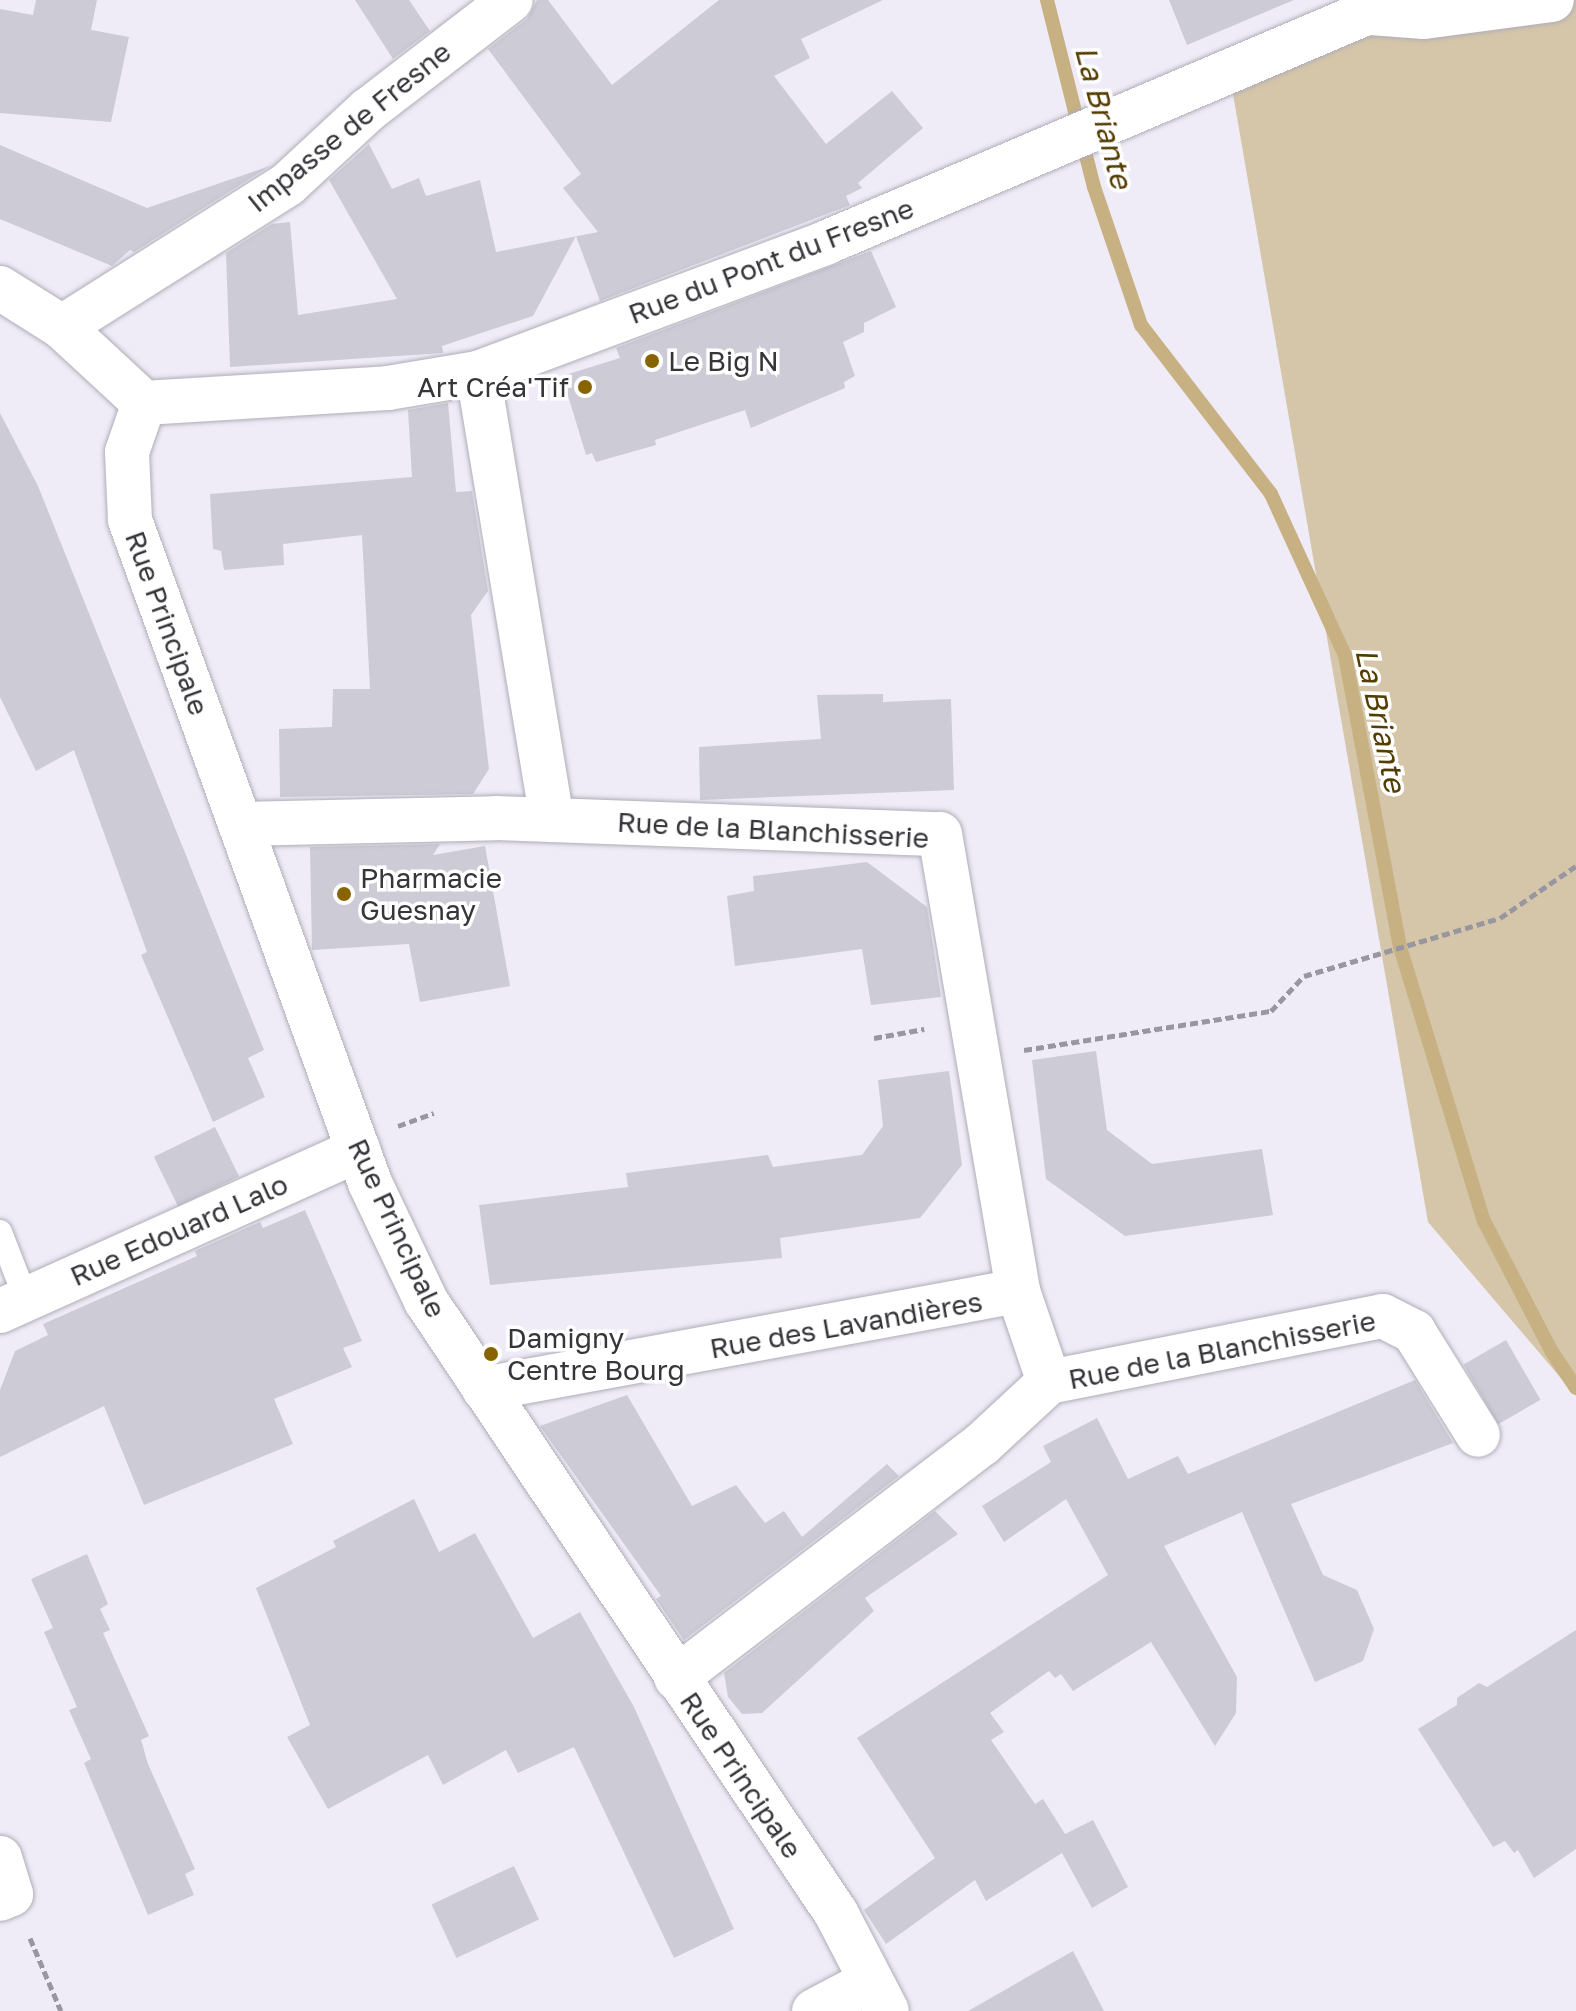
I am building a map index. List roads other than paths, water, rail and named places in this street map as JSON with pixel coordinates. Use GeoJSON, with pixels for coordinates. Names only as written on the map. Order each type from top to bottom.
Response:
{"type":"FeatureCollection","features":[{"type":"Feature","properties":{"kind":"street","name":"Impasse de Fresne"},"geometry":{"type":"LineString","coordinates":[[62,327],[288,184],[368,110],[511,0]]}},
{"type":"Feature","properties":{"kind":"street","name":"Rue du Pont du Fresne"},"geometry":{"type":"LineString","coordinates":[[144,403],[388,388],[478,373],[825,243],[1384,6],[1424,17],[1552,0]]}},
{"type":"Feature","properties":{"kind":"street"},"geometry":{"type":"LineString","coordinates":[[0,288],[62,327],[144,403]]}},
{"type":"Feature","properties":{"kind":"street"},"geometry":{"type":"LineString","coordinates":[[478,373],[552,820]]}},
{"type":"Feature","properties":{"kind":"street","name":"Rue Principale"},"geometry":{"type":"LineString","coordinates":[[144,403],[127,452],[130,520],[359,1150],[426,1301],[836,1913],[879,1996]]}},
{"type":"Feature","properties":{"kind":"street","name":"Rue de la Blanchisserie"},"geometry":{"type":"LineString","coordinates":[[240,824],[552,820],[940,834],[1018,1291],[1049,1382]]}},
{"type":"Feature","properties":{"kind":"street","name":"Rue Edouard Lalo"},"geometry":{"type":"LineString","coordinates":[[13,1305],[359,1150]]}},
{"type":"Feature","properties":{"kind":"street","name":"Rue des Lavandières"},"geometry":{"type":"LineString","coordinates":[[484,1389],[1018,1291]]}},
{"type":"Feature","properties":{"kind":"street","name":"Rue de la Blanchisserie"},"geometry":{"type":"LineString","coordinates":[[676,1678],[982,1444],[1049,1382],[1383,1316],[1414,1332],[1478,1435]]}},
{"type":"Feature","properties":{"kind":"street"},"geometry":{"type":"LineString","coordinates":[[814,2011],[879,1996]]}},
{"type":"Feature","properties":{"kind":"lane"},"geometry":{"type":"LineString","coordinates":[[0,1232],[13,1305]]}},
{"type":"Feature","properties":{"kind":"waterway","name":"La Briante"},"geometry":{"type":"LineString","coordinates":[[1047,0],[1094,187],[1141,325],[1271,494],[1345,656],[1400,947],[1484,1221],[1552,1352],[1576,1388]]}},
{"type":"Feature","properties":{"kind":"place","name":"Le Big N"},"geometry":{"type":"Point","coordinates":[652,361]}},
{"type":"Feature","properties":{"kind":"place","name":"Art Créa'Tif"},"geometry":{"type":"Point","coordinates":[585,387]}},
{"type":"Feature","properties":{"kind":"place","name":"Pharmacie Guesnay"},"geometry":{"type":"Point","coordinates":[344,894]}},
{"type":"Feature","properties":{"kind":"place","name":"Damigny Centre Bourg"},"geometry":{"type":"Point","coordinates":[491,1354]}}]}
